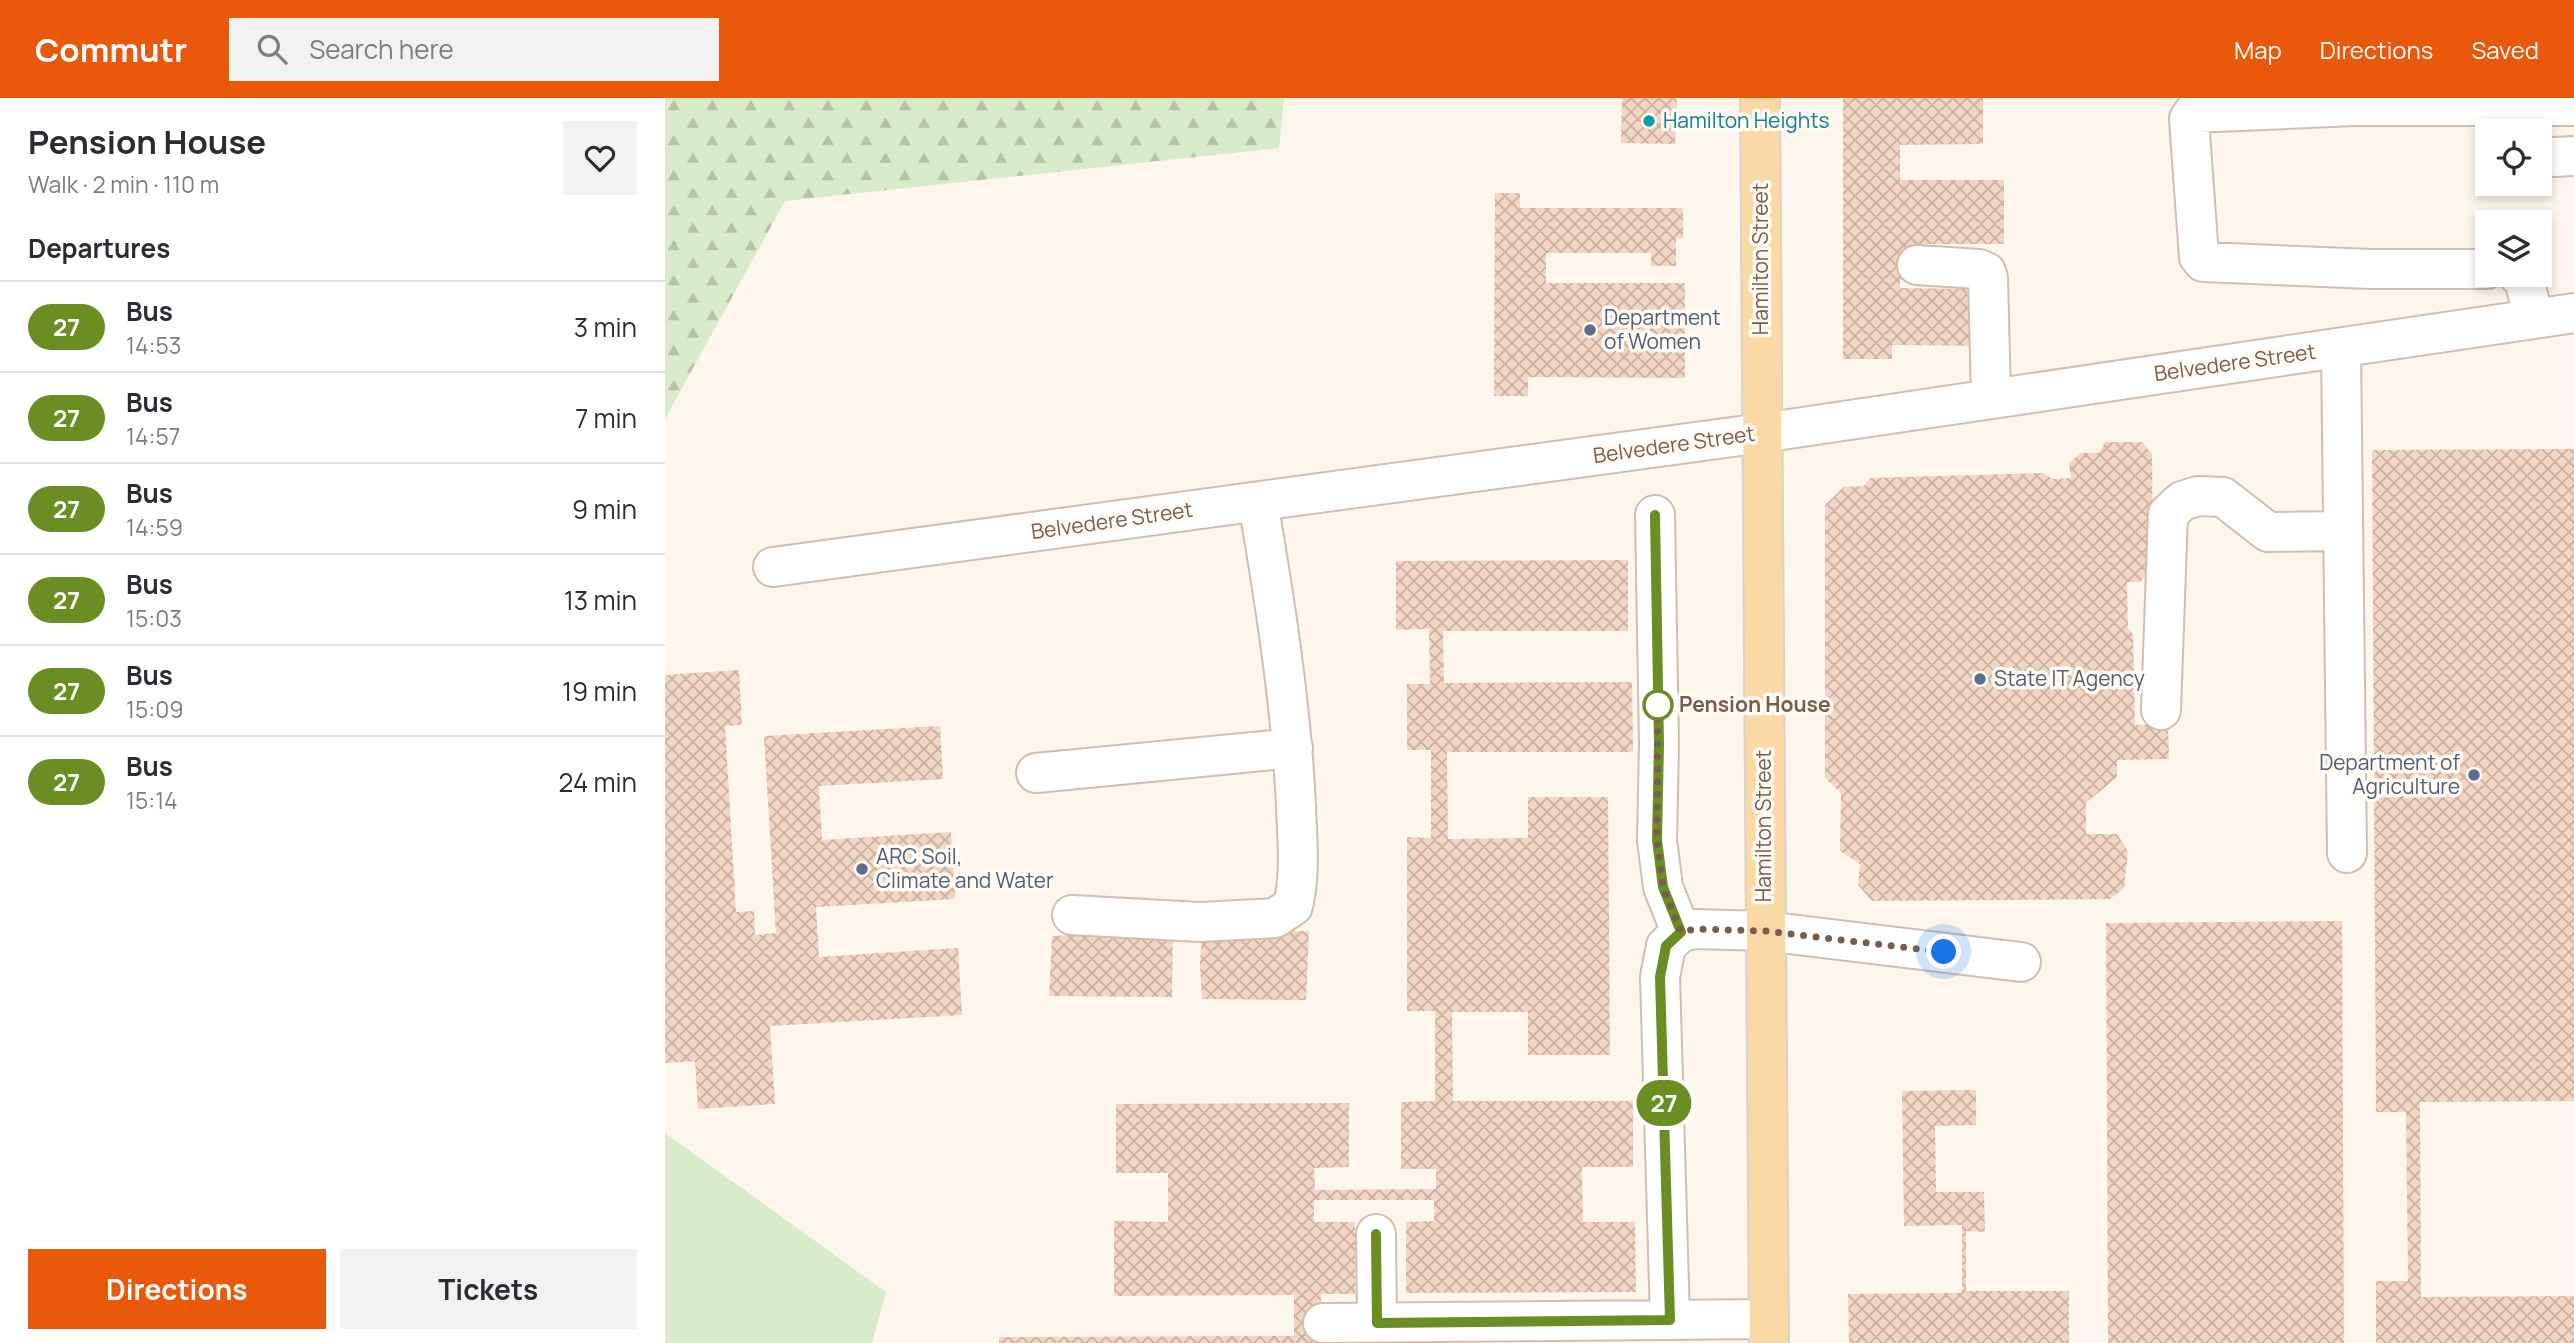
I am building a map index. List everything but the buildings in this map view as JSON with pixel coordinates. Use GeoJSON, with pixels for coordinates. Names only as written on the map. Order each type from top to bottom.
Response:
{"type":"FeatureCollection","features":[{"type":"Feature","properties":{"kind":"main road","name":"Hamilton Street"},"geometry":{"type":"LineString","coordinates":[[1760,98],[1768,1331]]}},
{"type":"Feature","properties":{"kind":"street"},"geometry":{"type":"LineString","coordinates":[[2475,270],[2203,262],[2199,257],[2189,119],[2193,113],[2354,106],[2574,106]]}},
{"type":"Feature","properties":{"kind":"street"},"geometry":{"type":"LineString","coordinates":[[1917,265],[1979,269],[1986,272],[1991,398]]}},
{"type":"Feature","properties":{"kind":"street"},"geometry":{"type":"LineString","coordinates":[[2525,287],[2535,318]]}},
{"type":"Feature","properties":{"kind":"street","name":"Belvedere Street"},"geometry":{"type":"LineString","coordinates":[[772,567],[1762,433],[2574,313]]}},
{"type":"Feature","properties":{"kind":"street"},"geometry":{"type":"LineString","coordinates":[[2341,348],[2347,853]]}},
{"type":"Feature","properties":{"kind":"street"},"geometry":{"type":"LineString","coordinates":[[2161,710],[2168,514],[2182,501],[2198,496],[2223,497],[2268,531],[2342,531]]}},
{"type":"Feature","properties":{"kind":"street"},"geometry":{"type":"LineString","coordinates":[[1072,915],[1200,922],[1275,918],[1293,906],[1299,881],[1293,748],[1277,614],[1258,502]]}},
{"type":"Feature","properties":{"kind":"street"},"geometry":{"type":"LineString","coordinates":[[1655,515],[1659,744],[1657,840],[1663,887],[1681,932]]}},
{"type":"Feature","properties":{"kind":"street"},"geometry":{"type":"LineString","coordinates":[[1037,772],[1293,748]]}},
{"type":"Feature","properties":{"kind":"street"},"geometry":{"type":"LineString","coordinates":[[1670,1320],[1660,977],[1666,946],[1681,932],[1696,929],[1765,931],[2021,962]]}},
{"type":"Feature","properties":{"kind":"street"},"geometry":{"type":"LineString","coordinates":[[1376,1234],[1390,1330]]}},
{"type":"Feature","properties":{"kind":"street"},"geometry":{"type":"LineString","coordinates":[[1323,1323],[1390,1330],[1670,1320],[1768,1331]]}},
{"type":"Feature","properties":{"kind":"green space"},"geometry":{"type":"Polygon","coordinates":[[[665,98],[1284,98],[1279,148],[785,201],[665,419],[665,98]]]}},
{"type":"Feature","properties":{"kind":"green space"},"geometry":{"type":"Polygon","coordinates":[[[665,1133],[886,1292],[872,1343],[665,1343],[665,1133]]]}},
{"type":"Feature","properties":{"kind":"bus line","name":"27"},"geometry":{"type":"LineString","coordinates":[[1376,1234],[1377,1323],[1670,1320],[1660,977],[1666,946],[1681,932],[1663,887],[1657,840],[1659,744],[1655,515]]}},
{"type":"Feature","properties":{"kind":"place","name":"Hamilton Heights"},"geometry":{"type":"Point","coordinates":[1649,121]}},
{"type":"Feature","properties":{"kind":"place","name":"Department of Women"},"geometry":{"type":"Point","coordinates":[1590,330]}},
{"type":"Feature","properties":{"kind":"place","name":"State IT Agency"},"geometry":{"type":"Point","coordinates":[1980,679]}},
{"type":"Feature","properties":{"kind":"place","name":"Pension House"},"geometry":{"type":"Point","coordinates":[1658,705]}},
{"type":"Feature","properties":{"kind":"place","name":"Department of Agriculture"},"geometry":{"type":"Point","coordinates":[2474,775]}},
{"type":"Feature","properties":{"kind":"place","name":"ARC Soil, Climate and Water"},"geometry":{"type":"Point","coordinates":[862,869]}},
{"type":"Feature","properties":{"kind":"route"},"geometry":{"type":"LineString","coordinates":[[1658,705],[1658,693],[1657,840],[1663,887],[1681,932],[1696,929],[1765,931],[1944,952]]}}]}
